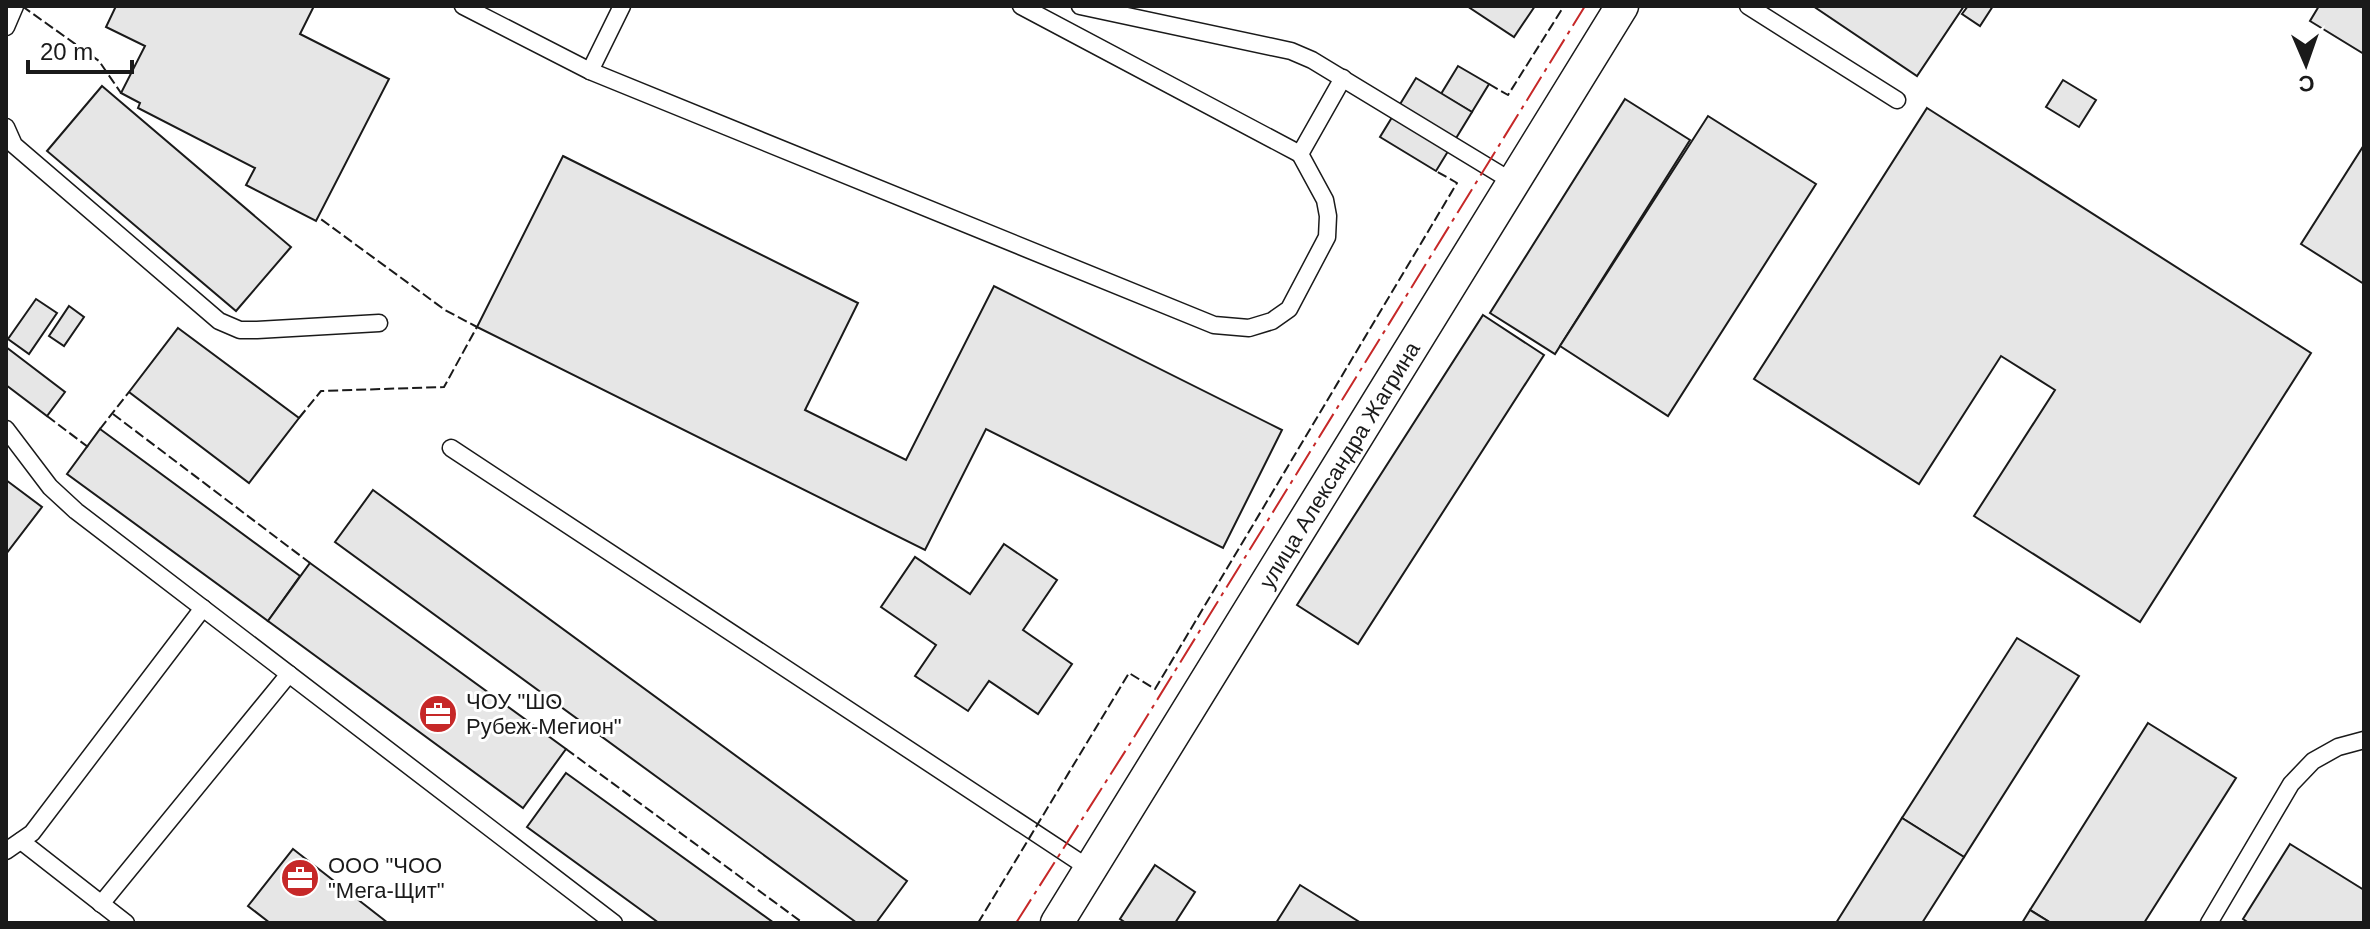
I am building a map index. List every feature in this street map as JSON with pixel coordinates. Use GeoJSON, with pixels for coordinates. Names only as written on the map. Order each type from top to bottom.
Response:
{"type":"FeatureCollection","features":[{"type":"Feature","properties":{"kind":"street","name":"улица Александра Жагрина"},"geometry":{"type":"LineString","coordinates":[[1059,922],[1622,6]]}},
{"type":"Feature","properties":{"kind":"lane"},"geometry":{"type":"LineString","coordinates":[[6,27],[15,6]]}},
{"type":"Feature","properties":{"kind":"lane"},"geometry":{"type":"LineString","coordinates":[[463,6],[590,71],[1214,325],[1249,328],[1272,321],[1289,309],[1327,237],[1325,200],[1300,154],[1021,6]]}},
{"type":"Feature","properties":{"kind":"lane"},"geometry":{"type":"LineString","coordinates":[[590,71],[622,6]]}},
{"type":"Feature","properties":{"kind":"lane"},"geometry":{"type":"LineString","coordinates":[[1080,6],[1291,51],[1343,78],[1513,182]]}},
{"type":"Feature","properties":{"kind":"lane"},"geometry":{"type":"LineString","coordinates":[[1748,6],[1897,100]]}},
{"type":"Feature","properties":{"kind":"lane"},"geometry":{"type":"LineString","coordinates":[[1300,154],[1343,78]]}},
{"type":"Feature","properties":{"kind":"lane"},"geometry":{"type":"LineString","coordinates":[[6,127],[14,145],[219,321],[240,330],[379,323]]}},
{"type":"Feature","properties":{"kind":"lane"},"geometry":{"type":"LineString","coordinates":[[6,429],[50,487],[614,923]]}},
{"type":"Feature","properties":{"kind":"lane"},"geometry":{"type":"LineString","coordinates":[[451,448],[1090,869]]}},
{"type":"Feature","properties":{"kind":"lane"},"geometry":{"type":"LineString","coordinates":[[6,851],[32,833],[203,608]]}},
{"type":"Feature","properties":{"kind":"lane"},"geometry":{"type":"LineString","coordinates":[[101,904],[289,674]]}},
{"type":"Feature","properties":{"kind":"lane"},"geometry":{"type":"LineString","coordinates":[[2209,923],[2291,784],[2313,761],[2338,747],[2364,740]]}},
{"type":"Feature","properties":{"kind":"lane"},"geometry":{"type":"LineString","coordinates":[[21,841],[126,923]]}},
{"type":"Feature","properties":{"kind":"building"},"geometry":{"type":"Polygon","coordinates":[[[116,6],[314,6],[300,34],[389,79],[316,221],[246,185],[255,168],[138,108],[140,103],[121,93],[145,46],[106,27],[116,6]]]}},
{"type":"Feature","properties":{"kind":"building"},"geometry":{"type":"Polygon","coordinates":[[[1467,6],[1535,6],[1514,37],[1467,6]]]}},
{"type":"Feature","properties":{"kind":"building"},"geometry":{"type":"Polygon","coordinates":[[[1813,6],[1964,6],[1917,76],[1813,6]]]}},
{"type":"Feature","properties":{"kind":"building"},"geometry":{"type":"Polygon","coordinates":[[[1968,6],[1993,6],[1980,26],[1962,14],[1968,6]]]}},
{"type":"Feature","properties":{"kind":"building"},"geometry":{"type":"Polygon","coordinates":[[[2319,6],[2364,6],[2364,54],[2310,21],[2319,6]]]}},
{"type":"Feature","properties":{"kind":"building"},"geometry":{"type":"Polygon","coordinates":[[[1458,66],[1489,84],[1472,112],[1441,94],[1458,66]]]}},
{"type":"Feature","properties":{"kind":"building"},"geometry":{"type":"Polygon","coordinates":[[[1416,78],[1472,112],[1436,171],[1380,137],[1416,78]]]}},
{"type":"Feature","properties":{"kind":"building"},"geometry":{"type":"Polygon","coordinates":[[[2063,80],[2096,100],[2079,127],[2046,107],[2063,80]]]}},
{"type":"Feature","properties":{"kind":"building"},"geometry":{"type":"Polygon","coordinates":[[[102,86],[291,247],[236,311],[47,151],[102,86]]]}},
{"type":"Feature","properties":{"kind":"building"},"geometry":{"type":"Polygon","coordinates":[[[1625,99],[1690,140],[1555,354],[1490,313],[1625,99]]]}},
{"type":"Feature","properties":{"kind":"building"},"geometry":{"type":"Polygon","coordinates":[[[1927,108],[2311,353],[2140,622],[1974,516],[2055,390],[2001,356],[1919,484],[1754,379],[1927,108]]]}},
{"type":"Feature","properties":{"kind":"building"},"geometry":{"type":"Polygon","coordinates":[[[1708,116],[1816,184],[1668,416],[1560,346],[1708,116]]]}},
{"type":"Feature","properties":{"kind":"building"},"geometry":{"type":"Polygon","coordinates":[[[2364,145],[2364,284],[2301,244],[2364,145]]]}},
{"type":"Feature","properties":{"kind":"building"},"geometry":{"type":"Polygon","coordinates":[[[563,156],[858,303],[805,410],[906,460],[994,286],[1282,430],[1223,548],[986,429],[925,550],[477,327],[563,156]]]}},
{"type":"Feature","properties":{"kind":"building"},"geometry":{"type":"Polygon","coordinates":[[[36,299],[57,313],[29,354],[8,339],[36,299]]]}},
{"type":"Feature","properties":{"kind":"building"},"geometry":{"type":"Polygon","coordinates":[[[69,306],[84,317],[64,346],[49,336],[69,306]]]}},
{"type":"Feature","properties":{"kind":"building"},"geometry":{"type":"Polygon","coordinates":[[[1483,315],[1544,355],[1358,644],[1297,605],[1483,315]]]}},
{"type":"Feature","properties":{"kind":"building"},"geometry":{"type":"Polygon","coordinates":[[[178,328],[299,418],[249,483],[129,392],[178,328]]]}},
{"type":"Feature","properties":{"kind":"building"},"geometry":{"type":"Polygon","coordinates":[[[6,347],[65,392],[47,416],[6,385],[6,347]]]}},
{"type":"Feature","properties":{"kind":"building"},"geometry":{"type":"Polygon","coordinates":[[[100,429],[300,576],[268,621],[67,474],[100,429]]]}},
{"type":"Feature","properties":{"kind":"building"},"geometry":{"type":"Polygon","coordinates":[[[6,480],[42,507],[6,554],[6,480]]]}},
{"type":"Feature","properties":{"kind":"building"},"geometry":{"type":"Polygon","coordinates":[[[373,490],[907,881],[876,923],[857,923],[335,542],[373,490]]]}},
{"type":"Feature","properties":{"kind":"building"},"geometry":{"type":"Polygon","coordinates":[[[1004,544],[1057,580],[1023,630],[1072,664],[1038,714],[989,681],[968,711],[915,676],[936,645],[881,607],[915,557],[970,594],[1004,544]]]}},
{"type":"Feature","properties":{"kind":"building"},"geometry":{"type":"Polygon","coordinates":[[[310,563],[566,749],[523,808],[268,621],[310,563]]]}},
{"type":"Feature","properties":{"kind":"building"},"geometry":{"type":"Polygon","coordinates":[[[2017,638],[2079,676],[1964,857],[1902,818],[2017,638]]]}},
{"type":"Feature","properties":{"kind":"building"},"geometry":{"type":"Polygon","coordinates":[[[2148,723],[2236,778],[2144,923],[2051,923],[2030,910],[2148,723]]]}},
{"type":"Feature","properties":{"kind":"building"},"geometry":{"type":"Polygon","coordinates":[[[566,773],[774,923],[659,923],[527,827],[566,773]]]}},
{"type":"Feature","properties":{"kind":"building"},"geometry":{"type":"Polygon","coordinates":[[[1902,818],[1964,857],[1922,923],[1836,923],[1902,818]]]}},
{"type":"Feature","properties":{"kind":"building"},"geometry":{"type":"Polygon","coordinates":[[[2290,844],[2364,890],[2364,923],[2249,923],[2243,919],[2290,844]]]}},
{"type":"Feature","properties":{"kind":"building","name":"ООО \"ЧОО \"Мега-Щит\""},"geometry":{"type":"Polygon","coordinates":[[[293,849],[388,923],[270,923],[248,906],[293,849]]]}},
{"type":"Feature","properties":{"kind":"building"},"geometry":{"type":"Polygon","coordinates":[[[1155,865],[1195,892],[1175,923],[1126,923],[1120,919],[1155,865]]]}},
{"type":"Feature","properties":{"kind":"building"},"geometry":{"type":"Polygon","coordinates":[[[1300,885],[1361,923],[1276,923],[1300,885]]]}},
{"type":"Feature","properties":{"kind":"building"},"geometry":{"type":"Polygon","coordinates":[[[2030,910],[2051,923],[2022,923],[2030,910]]]}},
{"type":"Feature","properties":{"kind":"fence"},"geometry":{"type":"LineString","coordinates":[[22,6],[99,61],[121,93]]}},
{"type":"Feature","properties":{"kind":"fence"},"geometry":{"type":"LineString","coordinates":[[1489,84],[1508,95],[1564,6]]}},
{"type":"Feature","properties":{"kind":"fence"},"geometry":{"type":"LineString","coordinates":[[978,923],[1129,673],[1155,689],[1457,183],[1436,171]]}},
{"type":"Feature","properties":{"kind":"fence"},"geometry":{"type":"LineString","coordinates":[[299,418],[321,391],[444,387],[477,327],[445,310],[318,217]]}},
{"type":"Feature","properties":{"kind":"fence"},"geometry":{"type":"LineString","coordinates":[[100,429],[129,392]]}},
{"type":"Feature","properties":{"kind":"fence"},"geometry":{"type":"LineString","coordinates":[[113,414],[310,563]]}},
{"type":"Feature","properties":{"kind":"fence"},"geometry":{"type":"LineString","coordinates":[[47,416],[88,447]]}},
{"type":"Feature","properties":{"kind":"fence"},"geometry":{"type":"LineString","coordinates":[[566,749],[803,923]]}},
{"type":"Feature","properties":{"kind":"power"},"geometry":{"type":"LineString","coordinates":[[1016,923],[1133,739],[1585,6]]}},
{"type":"Feature","properties":{"kind":"place","name":"ЧОУ \"ШО Рубеж-Мегион\""},"geometry":{"type":"Point","coordinates":[438,714]}},
{"type":"Feature","properties":{"kind":"place","name":"ООО \"ЧОО \"Мега-Щит\""},"geometry":{"type":"Point","coordinates":[300,878]}}]}
